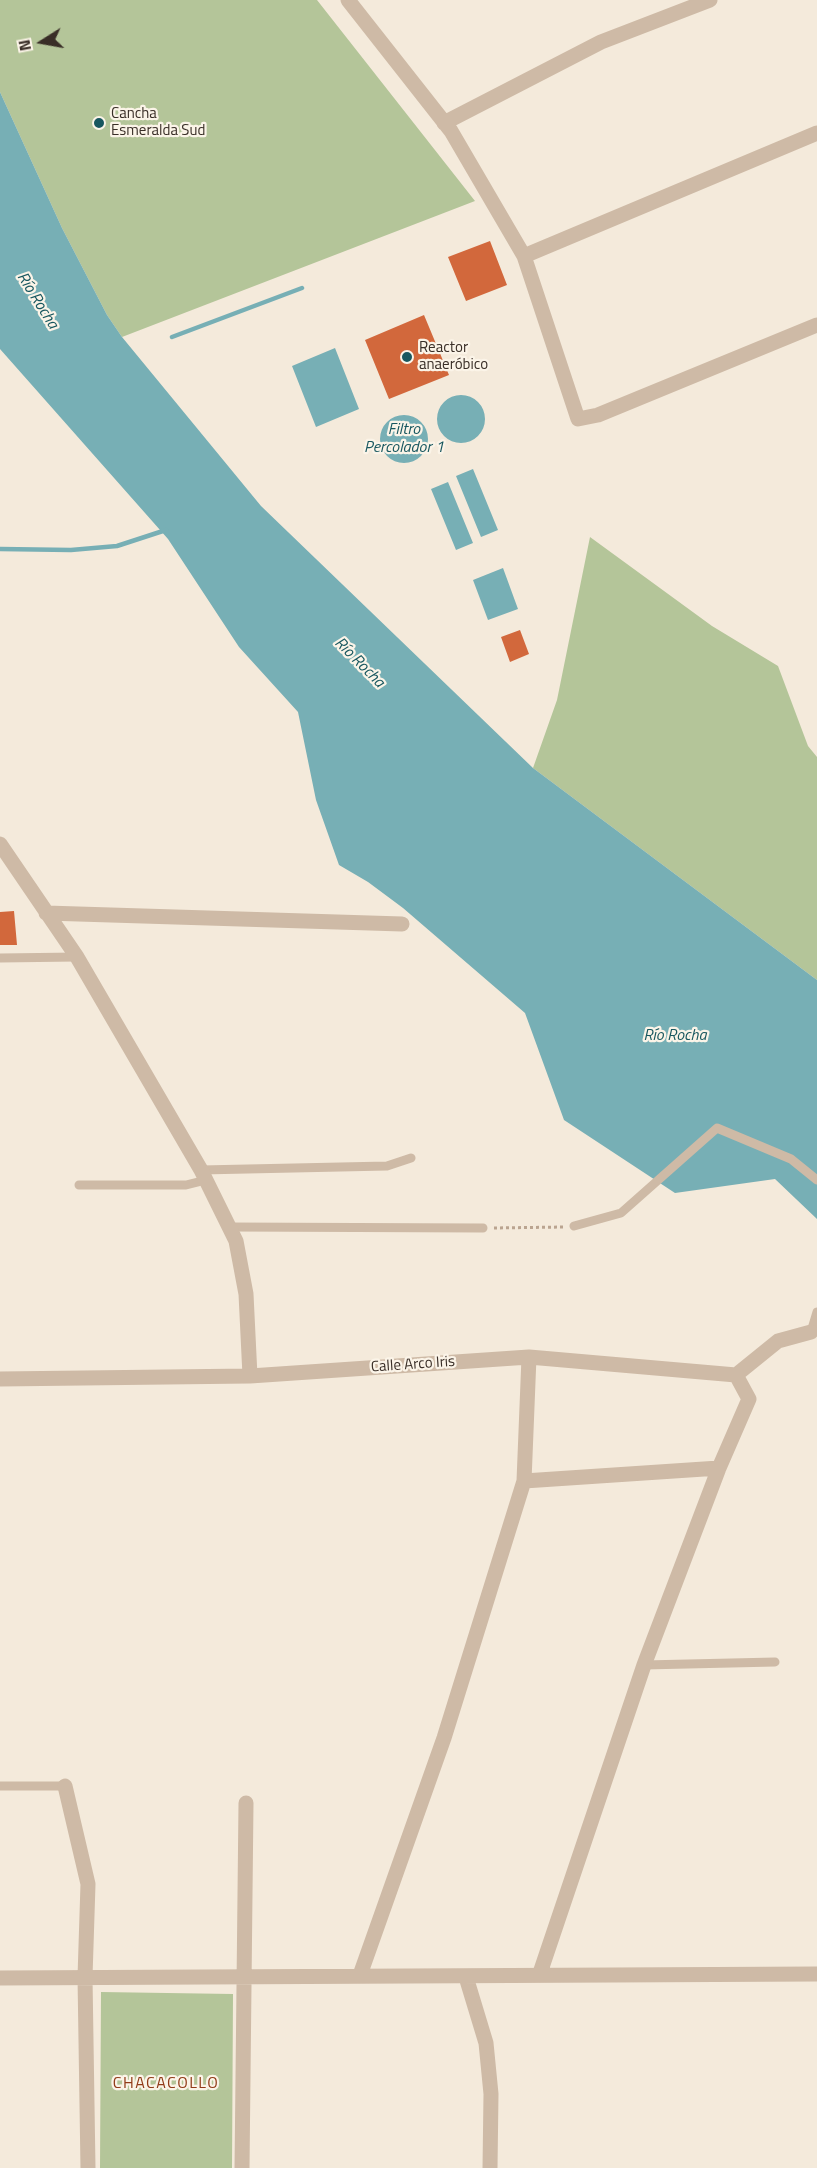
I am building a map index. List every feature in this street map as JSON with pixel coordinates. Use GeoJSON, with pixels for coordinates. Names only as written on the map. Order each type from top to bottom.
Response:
{"type":"FeatureCollection","features":[{"type":"Feature","properties":{"kind":"street"},"geometry":{"type":"LineString","coordinates":[[348,0],[444,123],[524,256],[578,419],[598,416],[817,325]]}},
{"type":"Feature","properties":{"kind":"street"},"geometry":{"type":"LineString","coordinates":[[444,123],[601,42],[710,0]]}},
{"type":"Feature","properties":{"kind":"street"},"geometry":{"type":"LineString","coordinates":[[524,256],[817,133]]}},
{"type":"Feature","properties":{"kind":"street"},"geometry":{"type":"LineString","coordinates":[[0,844],[77,957],[204,1175],[236,1241],[246,1294],[250,1376]]}},
{"type":"Feature","properties":{"kind":"street"},"geometry":{"type":"LineString","coordinates":[[46,913],[402,924]]}},
{"type":"Feature","properties":{"kind":"street"},"geometry":{"type":"LineString","coordinates":[[540,1973],[644,1665],[719,1468],[749,1399],[736,1376],[778,1341],[812,1332]]}},
{"type":"Feature","properties":{"kind":"street"},"geometry":{"type":"LineString","coordinates":[[360,1975],[444,1738],[524,1481],[529,1357]]}},
{"type":"Feature","properties":{"kind":"street","name":"Calle Arco Iris"},"geometry":{"type":"LineString","coordinates":[[0,1379],[250,1376],[529,1357],[736,1376]]}},
{"type":"Feature","properties":{"kind":"street"},"geometry":{"type":"LineString","coordinates":[[524,1481],[719,1468]]}},
{"type":"Feature","properties":{"kind":"street"},"geometry":{"type":"LineString","coordinates":[[64,1786],[88,1884],[85,1977],[88,2168]]}},
{"type":"Feature","properties":{"kind":"street"},"geometry":{"type":"LineString","coordinates":[[242,2168],[246,1803]]}},
{"type":"Feature","properties":{"kind":"street"},"geometry":{"type":"LineString","coordinates":[[0,1978],[360,1975],[466,1977],[540,1973],[817,1974]]}},
{"type":"Feature","properties":{"kind":"street"},"geometry":{"type":"LineString","coordinates":[[466,1977],[486,2043],[491,2094],[490,2168]]}},
{"type":"Feature","properties":{"kind":"lane"},"geometry":{"type":"LineString","coordinates":[[0,958],[77,957]]}},
{"type":"Feature","properties":{"kind":"lane"},"geometry":{"type":"LineString","coordinates":[[573,1226],[621,1213],[717,1128],[791,1159],[817,1180]]}},
{"type":"Feature","properties":{"kind":"lane"},"geometry":{"type":"LineString","coordinates":[[80,1185],[186,1185],[204,1175],[387,1166],[411,1158]]}},
{"type":"Feature","properties":{"kind":"lane"},"geometry":{"type":"LineString","coordinates":[[229,1227],[483,1228]]}},
{"type":"Feature","properties":{"kind":"lane"},"geometry":{"type":"LineString","coordinates":[[812,1332],[817,1312]]}},
{"type":"Feature","properties":{"kind":"lane"},"geometry":{"type":"LineString","coordinates":[[644,1665],[775,1662]]}},
{"type":"Feature","properties":{"kind":"lane"},"geometry":{"type":"LineString","coordinates":[[0,1786],[64,1786]]}},
{"type":"Feature","properties":{"kind":"path"},"geometry":{"type":"LineString","coordinates":[[483,1228],[573,1226]]}},
{"type":"Feature","properties":{"kind":"green space"},"geometry":{"type":"Polygon","coordinates":[[[0,0],[317,0],[475,201],[122,337],[107,315],[62,228],[0,92],[0,0]]]}},
{"type":"Feature","properties":{"kind":"green space"},"geometry":{"type":"Polygon","coordinates":[[[590,537],[712,626],[778,666],[808,746],[817,757],[817,980],[533,768],[557,700],[590,537]]]}},
{"type":"Feature","properties":{"kind":"green space"},"geometry":{"type":"Polygon","coordinates":[[[101,1992],[233,1994],[232,2168],[100,2168],[101,1992]]]}},
{"type":"Feature","properties":{"kind":"water","name":"Río Rocha"},"geometry":{"type":"Polygon","coordinates":[[[0,92],[62,228],[107,315],[122,337],[261,506],[533,768],[817,980],[817,1219],[775,1179],[675,1193],[564,1120],[525,1013],[403,908],[368,882],[339,865],[316,800],[298,712],[239,647],[168,539],[0,349],[0,92]]]}},
{"type":"Feature","properties":{"kind":"water"},"geometry":{"type":"Polygon","coordinates":[[[335,348],[359,409],[316,427],[292,366],[335,348]]]}},
{"type":"Feature","properties":{"kind":"water"},"geometry":{"type":"Polygon","coordinates":[[[456,395],[466,395],[481,405],[485,419],[484,428],[475,439],[466,443],[456,443],[441,433],[437,424],[437,414],[447,399],[456,395]]]}},
{"type":"Feature","properties":{"kind":"water","name":"Filtro Percolador 1"},"geometry":{"type":"Polygon","coordinates":[[[399,415],[409,415],[424,425],[428,439],[427,448],[418,459],[409,463],[399,463],[384,453],[380,444],[380,434],[390,419],[399,415]]]}},
{"type":"Feature","properties":{"kind":"water"},"geometry":{"type":"Polygon","coordinates":[[[473,469],[498,530],[481,537],[456,476],[473,469]]]}},
{"type":"Feature","properties":{"kind":"water"},"geometry":{"type":"Polygon","coordinates":[[[448,482],[473,543],[456,550],[431,489],[448,482]]]}},
{"type":"Feature","properties":{"kind":"water"},"geometry":{"type":"Polygon","coordinates":[[[503,568],[518,609],[488,620],[473,580],[503,568]]]}},
{"type":"Feature","properties":{"kind":"building"},"geometry":{"type":"Polygon","coordinates":[[[490,241],[507,285],[466,301],[448,257],[490,241]]]}},
{"type":"Feature","properties":{"kind":"building","name":"Reactor anaeróbico"},"geometry":{"type":"Polygon","coordinates":[[[424,315],[449,375],[389,399],[365,340],[424,315]]]}},
{"type":"Feature","properties":{"kind":"building"},"geometry":{"type":"Polygon","coordinates":[[[520,630],[529,654],[510,662],[501,637],[520,630]]]}},
{"type":"Feature","properties":{"kind":"building"},"geometry":{"type":"Polygon","coordinates":[[[14,911],[17,945],[0,945],[0,912],[14,911]]]}},
{"type":"Feature","properties":{"kind":"waterway"},"geometry":{"type":"LineString","coordinates":[[172,337],[302,288]]}},
{"type":"Feature","properties":{"kind":"waterway"},"geometry":{"type":"LineString","coordinates":[[0,549],[71,550],[117,546],[166,530]]}},
{"type":"Feature","properties":{"kind":"place","name":"Cancha Esmeralda Sud"},"geometry":{"type":"Point","coordinates":[99,123]}},
{"type":"Feature","properties":{"kind":"place","name":"Reactor anaeróbico"},"geometry":{"type":"Point","coordinates":[407,357]}},
{"type":"Feature","properties":{"kind":"district","name":"CHACACOLLO"},"geometry":{"type":"Point","coordinates":[166,2084]}}]}
